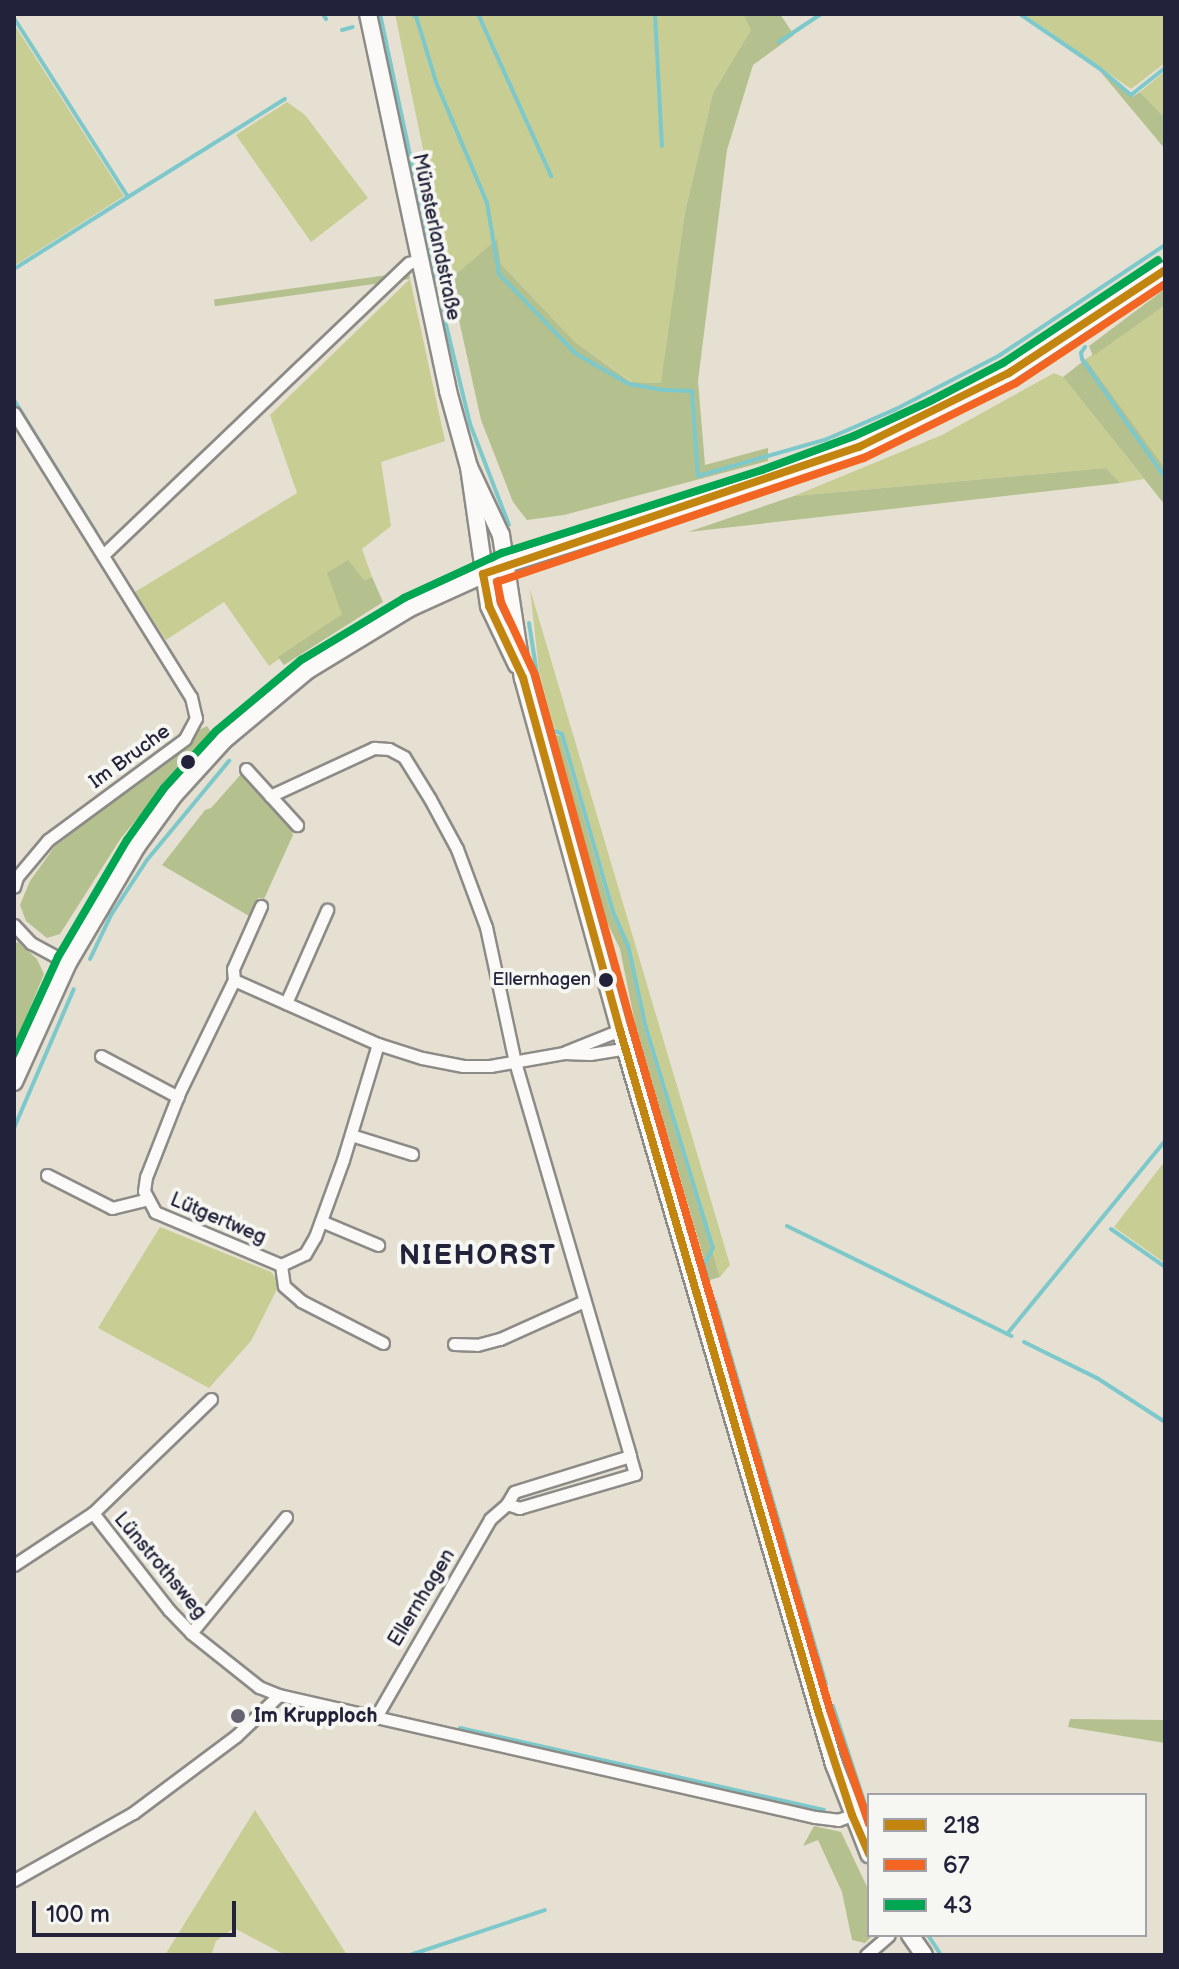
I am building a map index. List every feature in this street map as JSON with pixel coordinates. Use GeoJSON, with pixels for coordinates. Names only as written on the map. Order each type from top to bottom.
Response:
{"type":"FeatureCollection","features":[{"type":"Feature","properties":{"kind":"main road","name":"Münsterlandstraße"},"geometry":{"type":"LineString","coordinates":[[368,14],[469,467]]}},
{"type":"Feature","properties":{"kind":"main road"},"geometry":{"type":"LineString","coordinates":[[14,1082],[68,963],[137,846],[174,795],[224,740],[275,694],[342,646],[410,608],[507,564],[766,481],[859,447],[1009,373],[1165,270]]}},
{"type":"Feature","properties":{"kind":"main road"},"geometry":{"type":"LineString","coordinates":[[469,467],[501,535],[523,678],[620,1030],[852,1815],[867,1849]]}},
{"type":"Feature","properties":{"kind":"main road"},"geometry":{"type":"LineString","coordinates":[[469,467],[489,606],[523,678]]}},
{"type":"Feature","properties":{"kind":"main road"},"geometry":{"type":"LineString","coordinates":[[911,1937],[924,1955]]}},
{"type":"Feature","properties":{"kind":"street"},"geometry":{"type":"LineString","coordinates":[[103,555],[409,263],[421,259]]}},
{"type":"Feature","properties":{"kind":"street","name":"Im Bruche"},"geometry":{"type":"LineString","coordinates":[[14,413],[191,697],[196,718],[185,739],[48,840],[17,877],[14,887]]}},
{"type":"Feature","properties":{"kind":"street"},"geometry":{"type":"LineString","coordinates":[[270,796],[374,748],[389,749],[404,757],[457,849],[473,887],[495,961],[515,1062],[635,1474],[519,1508],[507,1504]]}},
{"type":"Feature","properties":{"kind":"street"},"geometry":{"type":"LineString","coordinates":[[246,769],[297,825]]}},
{"type":"Feature","properties":{"kind":"street","name":"Lütgertweg"},"geometry":{"type":"LineString","coordinates":[[261,906],[233,969],[234,980],[178,1097],[146,1177],[147,1199],[155,1212],[281,1265],[305,1254],[321,1221],[351,1135],[378,1044]]}},
{"type":"Feature","properties":{"kind":"street"},"geometry":{"type":"LineString","coordinates":[[286,1003],[327,910]]}},
{"type":"Feature","properties":{"kind":"street"},"geometry":{"type":"LineString","coordinates":[[14,925],[31,943],[68,963]]}},
{"type":"Feature","properties":{"kind":"street"},"geometry":{"type":"LineString","coordinates":[[234,980],[378,1044],[422,1058],[463,1066],[515,1062],[564,1053],[620,1030]]}},
{"type":"Feature","properties":{"kind":"street"},"geometry":{"type":"LineString","coordinates":[[564,1053],[590,1054],[626,1048]]}},
{"type":"Feature","properties":{"kind":"street"},"geometry":{"type":"LineString","coordinates":[[101,1056],[178,1097]]}},
{"type":"Feature","properties":{"kind":"street"},"geometry":{"type":"LineString","coordinates":[[351,1135],[412,1154]]}},
{"type":"Feature","properties":{"kind":"street","name":"Lütgertweg"},"geometry":{"type":"LineString","coordinates":[[47,1175],[112,1208],[147,1199]]}},
{"type":"Feature","properties":{"kind":"street"},"geometry":{"type":"LineString","coordinates":[[321,1221],[378,1245]]}},
{"type":"Feature","properties":{"kind":"street","name":"Lütgertweg"},"geometry":{"type":"LineString","coordinates":[[281,1265],[284,1286],[301,1301],[383,1343]]}},
{"type":"Feature","properties":{"kind":"street"},"geometry":{"type":"LineString","coordinates":[[454,1344],[477,1345],[500,1339],[584,1301]]}},
{"type":"Feature","properties":{"kind":"street","name":"Lünstrothsweg"},"geometry":{"type":"LineString","coordinates":[[14,1565],[93,1513],[211,1399]]}},
{"type":"Feature","properties":{"kind":"street","name":"Ellernhagen"},"geometry":{"type":"LineString","coordinates":[[377,1715],[490,1519],[507,1504],[514,1492],[630,1456]]}},
{"type":"Feature","properties":{"kind":"street","name":"Lünstrothsweg"},"geometry":{"type":"LineString","coordinates":[[93,1513],[191,1633],[259,1687],[279,1695]]}},
{"type":"Feature","properties":{"kind":"street"},"geometry":{"type":"LineString","coordinates":[[191,1633],[286,1517]]}},
{"type":"Feature","properties":{"kind":"street"},"geometry":{"type":"LineString","coordinates":[[14,1880],[133,1813],[236,1736],[279,1695],[815,1817],[838,1820],[852,1815]]}},
{"type":"Feature","properties":{"kind":"street"},"geometry":{"type":"LineString","coordinates":[[866,1955],[887,1937]]}},
{"type":"Feature","properties":{"kind":"green space"},"geometry":{"type":"Polygon","coordinates":[[[395,14],[743,14],[751,30],[713,93],[685,212],[662,383],[632,382],[575,342],[501,264],[496,240],[450,279],[395,14]]]}},
{"type":"Feature","properties":{"kind":"green space"},"geometry":{"type":"Polygon","coordinates":[[[743,14],[780,14],[794,35],[753,65],[727,150],[698,381],[705,465],[768,448],[768,461],[564,515],[527,520],[513,502],[481,420],[450,279],[497,239],[501,264],[575,342],[631,382],[661,383],[685,212],[713,93],[751,30],[743,14]]]}},
{"type":"Feature","properties":{"kind":"green space"},"geometry":{"type":"Polygon","coordinates":[[[1024,14],[1165,14],[1165,63],[1131,89],[1024,14]]]}},
{"type":"Feature","properties":{"kind":"green space"},"geometry":{"type":"Polygon","coordinates":[[[14,24],[124,196],[14,266],[14,24]]]}},
{"type":"Feature","properties":{"kind":"green space"},"geometry":{"type":"Polygon","coordinates":[[[1099,70],[1132,97],[1140,92],[1165,118],[1165,149],[1099,70]]]}},
{"type":"Feature","properties":{"kind":"green space"},"geometry":{"type":"Polygon","coordinates":[[[1165,71],[1165,118],[1140,92],[1165,71]]]}},
{"type":"Feature","properties":{"kind":"green space"},"geometry":{"type":"Polygon","coordinates":[[[287,102],[305,115],[368,198],[311,242],[236,135],[287,102]]]}},
{"type":"Feature","properties":{"kind":"green space"},"geometry":{"type":"Polygon","coordinates":[[[409,272],[410,279],[215,306],[214,299],[409,272]]]}},
{"type":"Feature","properties":{"kind":"green space"},"geometry":{"type":"Polygon","coordinates":[[[410,279],[445,441],[381,462],[391,526],[362,549],[372,577],[364,580],[342,614],[269,666],[224,602],[166,640],[135,592],[297,493],[270,415],[410,279]]]}},
{"type":"Feature","properties":{"kind":"green space"},"geometry":{"type":"Polygon","coordinates":[[[1165,289],[1165,305],[1093,356],[1089,346],[1165,289]]]}},
{"type":"Feature","properties":{"kind":"green space"},"geometry":{"type":"Polygon","coordinates":[[[1165,305],[1165,468],[1086,359],[1165,305]]]}},
{"type":"Feature","properties":{"kind":"green space"},"geometry":{"type":"Polygon","coordinates":[[[1086,359],[1165,468],[1165,505],[1063,377],[1086,359]]]}},
{"type":"Feature","properties":{"kind":"green space"},"geometry":{"type":"Polygon","coordinates":[[[1054,373],[1063,377],[1144,479],[1120,483],[1106,468],[794,496],[942,435],[1054,373]]]}},
{"type":"Feature","properties":{"kind":"green space"},"geometry":{"type":"Polygon","coordinates":[[[1106,468],[1120,483],[688,532],[794,496],[1106,468]]]}},
{"type":"Feature","properties":{"kind":"green space"},"geometry":{"type":"Polygon","coordinates":[[[348,560],[364,580],[372,577],[383,602],[284,665],[278,657],[342,614],[327,573],[348,560]]]}},
{"type":"Feature","properties":{"kind":"green space"},"geometry":{"type":"Polygon","coordinates":[[[530,589],[730,1265],[720,1277],[644,1028],[627,946],[611,913],[560,736],[553,725],[539,671],[530,589]]]}},
{"type":"Feature","properties":{"kind":"green space"},"geometry":{"type":"Polygon","coordinates":[[[207,726],[211,732],[121,838],[60,934],[47,938],[26,921],[20,905],[30,881],[55,846],[189,744],[199,730],[207,726]]]}},
{"type":"Feature","properties":{"kind":"green space"},"geometry":{"type":"Polygon","coordinates":[[[553,734],[560,736],[611,913],[627,947],[644,1028],[720,1277],[710,1280],[636,1028],[620,949],[604,916],[553,734]]]}},
{"type":"Feature","properties":{"kind":"green space"},"geometry":{"type":"Polygon","coordinates":[[[242,773],[290,826],[293,835],[264,899],[258,898],[249,916],[162,865],[205,810],[211,808],[242,773]]]}},
{"type":"Feature","properties":{"kind":"green space"},"geometry":{"type":"Polygon","coordinates":[[[18,942],[37,959],[44,974],[14,1047],[14,944],[18,942]]]}},
{"type":"Feature","properties":{"kind":"green space"},"geometry":{"type":"Polygon","coordinates":[[[1165,1161],[1165,1263],[1114,1227],[1165,1161]]]}},
{"type":"Feature","properties":{"kind":"green space"},"geometry":{"type":"Polygon","coordinates":[[[160,1227],[271,1272],[280,1283],[251,1341],[209,1388],[98,1328],[160,1227]]]}},
{"type":"Feature","properties":{"kind":"green space"},"geometry":{"type":"Polygon","coordinates":[[[1070,1719],[1165,1720],[1165,1743],[1068,1727],[1070,1719]]]}},
{"type":"Feature","properties":{"kind":"green space"},"geometry":{"type":"Polygon","coordinates":[[[255,1810],[347,1955],[285,1955],[234,1928],[216,1941],[211,1955],[165,1955],[255,1810]]]}},
{"type":"Feature","properties":{"kind":"green space"},"geometry":{"type":"Polygon","coordinates":[[[814,1826],[841,1832],[867,1887],[867,1937],[871,1937],[865,1943],[852,1940],[842,1892],[818,1840],[803,1846],[814,1826]]]}},
{"type":"Feature","properties":{"kind":"waterway"},"geometry":{"type":"LineString","coordinates":[[323,14],[326,19]]}},
{"type":"Feature","properties":{"kind":"waterway"},"geometry":{"type":"LineString","coordinates":[[380,14],[437,283]]}},
{"type":"Feature","properties":{"kind":"waterway"},"geometry":{"type":"LineString","coordinates":[[478,14],[551,176]]}},
{"type":"Feature","properties":{"kind":"waterway"},"geometry":{"type":"LineString","coordinates":[[655,14],[662,146]]}},
{"type":"Feature","properties":{"kind":"waterway"},"geometry":{"type":"LineString","coordinates":[[779,42],[821,14]]}},
{"type":"Feature","properties":{"kind":"waterway"},"geometry":{"type":"LineString","coordinates":[[1020,14],[1099,68],[1131,95],[1165,68]]}},
{"type":"Feature","properties":{"kind":"waterway"},"geometry":{"type":"LineString","coordinates":[[413,15],[416,16],[436,82],[487,203],[499,274],[575,353],[629,384],[692,391],[698,476],[827,439],[896,409],[1000,355],[1165,245]]}},
{"type":"Feature","properties":{"kind":"waterway"},"geometry":{"type":"LineString","coordinates":[[14,18],[128,197],[14,269]]}},
{"type":"Feature","properties":{"kind":"waterway"},"geometry":{"type":"LineString","coordinates":[[342,30],[353,27]]}},
{"type":"Feature","properties":{"kind":"waterway"},"geometry":{"type":"LineString","coordinates":[[128,197],[285,99]]}},
{"type":"Feature","properties":{"kind":"waterway"},"geometry":{"type":"LineString","coordinates":[[441,304],[470,424],[509,525]]}},
{"type":"Feature","properties":{"kind":"waterway"},"geometry":{"type":"LineString","coordinates":[[1085,347],[1081,353],[1082,359],[1165,477]]}},
{"type":"Feature","properties":{"kind":"waterway"},"geometry":{"type":"LineString","coordinates":[[14,400],[96,532]]}},
{"type":"Feature","properties":{"kind":"waterway"},"geometry":{"type":"LineString","coordinates":[[529,623],[537,674],[552,730],[562,734],[613,912],[628,945],[646,1028],[713,1248],[704,1264],[708,1279]]}},
{"type":"Feature","properties":{"kind":"waterway"},"geometry":{"type":"LineString","coordinates":[[90,959],[111,915],[147,860],[229,761]]}},
{"type":"Feature","properties":{"kind":"waterway"},"geometry":{"type":"LineString","coordinates":[[14,1128],[74,989]]}},
{"type":"Feature","properties":{"kind":"waterway"},"geometry":{"type":"LineString","coordinates":[[1007,1334],[1165,1141]]}},
{"type":"Feature","properties":{"kind":"waterway"},"geometry":{"type":"LineString","coordinates":[[787,1226],[1012,1336]]}},
{"type":"Feature","properties":{"kind":"waterway"},"geometry":{"type":"LineString","coordinates":[[1111,1229],[1165,1267]]}},
{"type":"Feature","properties":{"kind":"waterway"},"geometry":{"type":"LineString","coordinates":[[715,1302],[826,1684]]}},
{"type":"Feature","properties":{"kind":"waterway"},"geometry":{"type":"LineString","coordinates":[[1024,1342],[1097,1378],[1165,1422]]}},
{"type":"Feature","properties":{"kind":"waterway"},"geometry":{"type":"LineString","coordinates":[[833,1706],[867,1810]]}},
{"type":"Feature","properties":{"kind":"waterway"},"geometry":{"type":"LineString","coordinates":[[460,1728],[824,1810]]}},
{"type":"Feature","properties":{"kind":"waterway"},"geometry":{"type":"LineString","coordinates":[[410,1955],[545,1910]]}},
{"type":"Feature","properties":{"kind":"waterway"},"geometry":{"type":"LineString","coordinates":[[929,1937],[941,1955]]}},
{"type":"Feature","properties":{"kind":"transit line","name":"43"},"geometry":{"type":"LineString","coordinates":[[14,1053],[58,957],[127,840],[164,788],[216,731],[301,660],[404,598],[502,553],[762,470],[854,436],[930,401],[1003,363],[1158,260]]}},
{"type":"Feature","properties":{"kind":"transit line","name":"218"},"geometry":{"type":"LineString","coordinates":[[483,574],[859,447],[1009,373],[1165,270]]}},
{"type":"Feature","properties":{"kind":"transit line","name":"67"},"geometry":{"type":"LineString","coordinates":[[867,1818],[830,1710],[632,1027],[535,675],[501,602],[497,582],[864,458],[1016,383],[1165,284]]}},
{"type":"Feature","properties":{"kind":"transit line","name":"218"},"geometry":{"type":"LineString","coordinates":[[483,574],[489,606],[523,678],[620,1030],[819,1714],[852,1815],[867,1849]]}},
{"type":"Feature","properties":{"kind":"place","name":"Ellernhagen"},"geometry":{"type":"Point","coordinates":[606,980]}},
{"type":"Feature","properties":{"kind":"place","name":"Im Krupploch"},"geometry":{"type":"Point","coordinates":[238,1716]}},
{"type":"Feature","properties":{"kind":"district","name":"NIEHORST"},"geometry":{"type":"Point","coordinates":[478,1256]}}]}
